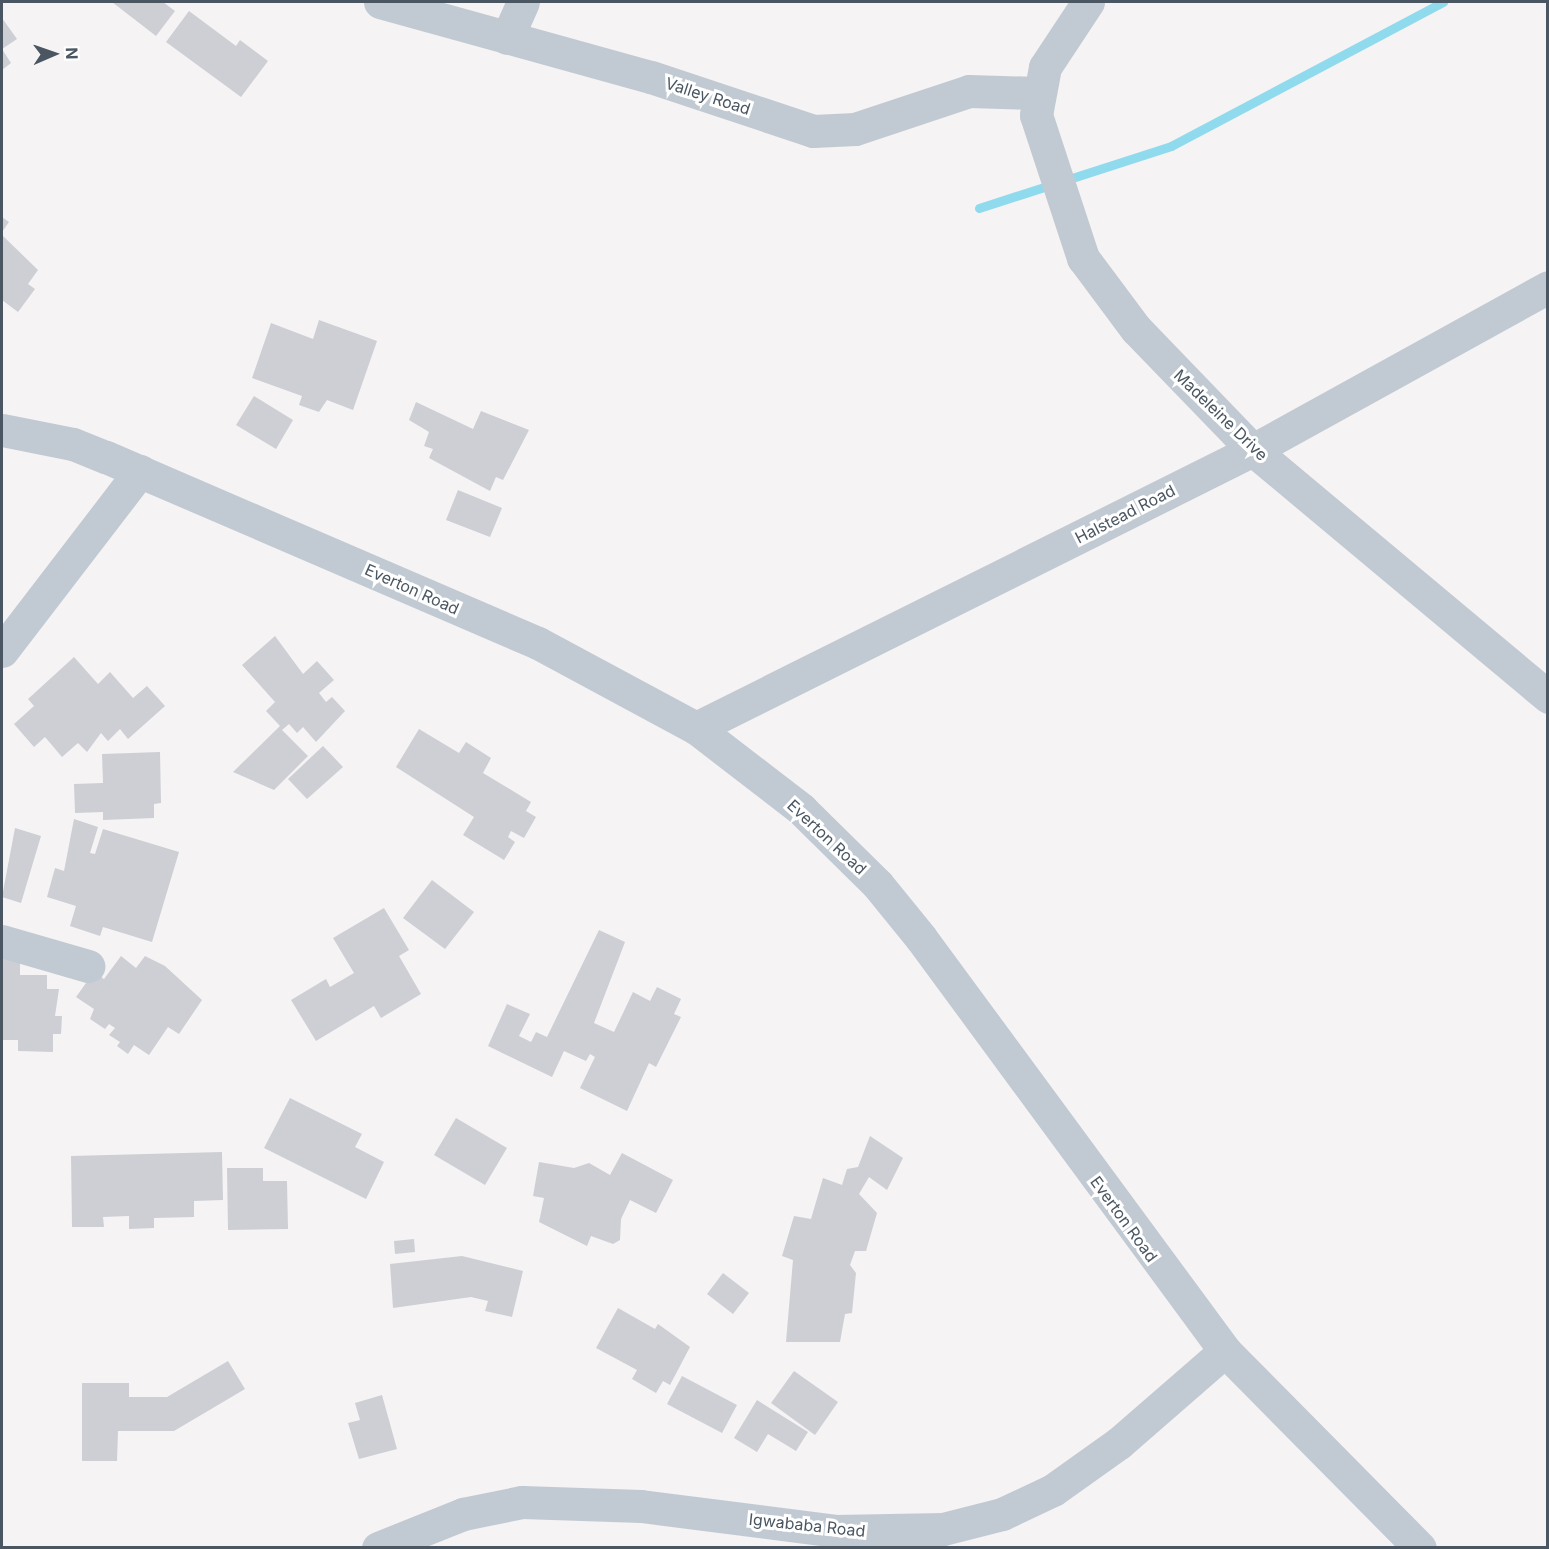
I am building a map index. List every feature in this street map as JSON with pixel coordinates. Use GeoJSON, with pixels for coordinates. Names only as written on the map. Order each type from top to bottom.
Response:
{"type":"FeatureCollection","features":[{"type":"Feature","properties":{"kind":"street","name":"Valley Road"},"geometry":{"type":"LineString","coordinates":[[380,2],[651,77],[813,131],[855,129],[969,91],[1037,104]]}},
{"type":"Feature","properties":{"kind":"street"},"geometry":{"type":"LineString","coordinates":[[507,38],[523,2]]}},
{"type":"Feature","properties":{"kind":"street"},"geometry":{"type":"LineString","coordinates":[[1037,104],[1051,56],[1089,2]]}},
{"type":"Feature","properties":{"kind":"street","name":"Madeleine Drive"},"geometry":{"type":"LineString","coordinates":[[1037,104],[1051,163],[1083,258],[1124,314],[1253,450],[1548,697]]}},
{"type":"Feature","properties":{"kind":"street","name":"Halstead Road"},"geometry":{"type":"LineString","coordinates":[[696,728],[1253,450],[1548,287]]}},
{"type":"Feature","properties":{"kind":"street","name":"Everton Road"},"geometry":{"type":"LineString","coordinates":[[2,430],[73,444],[538,644],[696,728],[801,809],[878,885],[1225,1351],[1420,1548]]}},
{"type":"Feature","properties":{"kind":"street"},"geometry":{"type":"LineString","coordinates":[[2,651],[140,471]]}},
{"type":"Feature","properties":{"kind":"street"},"geometry":{"type":"LineString","coordinates":[[2,941],[88,966]]}},
{"type":"Feature","properties":{"kind":"street","name":"Igwababa Road"},"geometry":{"type":"LineString","coordinates":[[378,1548],[463,1514],[522,1502],[640,1506],[835,1531],[943,1528],[978,1520],[1053,1490],[1119,1443],[1225,1351]]}},
{"type":"Feature","properties":{"kind":"building"},"geometry":{"type":"Polygon","coordinates":[[[112,2],[163,2],[175,11],[156,36],[112,2]]]}},
{"type":"Feature","properties":{"kind":"building"},"geometry":{"type":"Polygon","coordinates":[[[189,11],[236,46],[240,40],[268,61],[241,97],[166,42],[189,11]]]}},
{"type":"Feature","properties":{"kind":"building"},"geometry":{"type":"Polygon","coordinates":[[[2,18],[17,39],[2,49],[2,18]]]}},
{"type":"Feature","properties":{"kind":"building"},"geometry":{"type":"Polygon","coordinates":[[[2,49],[11,63],[2,70],[2,49]]]}},
{"type":"Feature","properties":{"kind":"building"},"geometry":{"type":"Polygon","coordinates":[[[2,217],[9,222],[2,232],[2,217]]]}},
{"type":"Feature","properties":{"kind":"building"},"geometry":{"type":"Polygon","coordinates":[[[2,235],[38,270],[28,284],[35,289],[18,312],[2,300],[2,235]]]}},
{"type":"Feature","properties":{"kind":"building"},"geometry":{"type":"Polygon","coordinates":[[[319,320],[377,341],[353,410],[327,400],[319,412],[299,405],[302,396],[252,378],[271,323],[313,339],[319,320]]]}},
{"type":"Feature","properties":{"kind":"building"},"geometry":{"type":"Polygon","coordinates":[[[254,396],[293,420],[276,449],[236,425],[254,396]]]}},
{"type":"Feature","properties":{"kind":"building"},"geometry":{"type":"Polygon","coordinates":[[[416,402],[473,429],[481,411],[529,430],[503,480],[496,477],[490,491],[429,458],[433,449],[424,446],[429,432],[409,420],[416,402]]]}},
{"type":"Feature","properties":{"kind":"building"},"geometry":{"type":"Polygon","coordinates":[[[458,490],[502,508],[490,537],[446,520],[458,490]]]}},
{"type":"Feature","properties":{"kind":"building"},"geometry":{"type":"Polygon","coordinates":[[[275,636],[303,674],[317,661],[334,680],[319,693],[326,702],[332,697],[345,711],[316,742],[303,727],[297,733],[289,724],[282,730],[308,756],[274,790],[233,772],[280,726],[266,711],[275,702],[242,665],[275,636]]]}},
{"type":"Feature","properties":{"kind":"building"},"geometry":{"type":"Polygon","coordinates":[[[74,657],[98,684],[110,672],[133,698],[147,686],[165,706],[128,739],[120,729],[108,741],[101,733],[87,752],[78,743],[62,757],[45,737],[34,747],[14,724],[34,706],[28,699],[74,657]]]}},
{"type":"Feature","properties":{"kind":"building"},"geometry":{"type":"Polygon","coordinates":[[[419,729],[459,753],[466,742],[491,758],[483,773],[531,802],[526,811],[536,817],[524,838],[511,831],[508,837],[515,842],[504,860],[463,835],[474,817],[396,767],[419,729]]]}},
{"type":"Feature","properties":{"kind":"building"},"geometry":{"type":"Polygon","coordinates":[[[323,746],[343,767],[307,799],[288,779],[323,746]]]}},
{"type":"Feature","properties":{"kind":"building"},"geometry":{"type":"Polygon","coordinates":[[[160,752],[161,803],[154,804],[154,818],[103,820],[103,812],[75,813],[74,784],[103,783],[102,754],[160,752]]]}},
{"type":"Feature","properties":{"kind":"building"},"geometry":{"type":"Polygon","coordinates":[[[74,819],[98,827],[90,853],[95,854],[103,829],[179,852],[152,942],[103,927],[100,936],[70,926],[76,906],[47,897],[55,868],[64,871],[74,819]]]}},
{"type":"Feature","properties":{"kind":"building"},"geometry":{"type":"Polygon","coordinates":[[[15,828],[41,836],[21,903],[2,897],[15,828]]]}},
{"type":"Feature","properties":{"kind":"building"},"geometry":{"type":"Polygon","coordinates":[[[432,880],[474,912],[445,949],[403,918],[432,880]]]}},
{"type":"Feature","properties":{"kind":"building"},"geometry":{"type":"Polygon","coordinates":[[[384,908],[409,950],[399,956],[421,994],[381,1018],[374,1006],[316,1041],[291,1000],[326,979],[330,987],[354,973],[333,938],[384,908]]]}},
{"type":"Feature","properties":{"kind":"building"},"geometry":{"type":"Polygon","coordinates":[[[599,930],[625,942],[594,1023],[614,1032],[633,992],[650,1001],[657,987],[681,999],[674,1014],[681,1017],[656,1067],[649,1063],[627,1111],[580,1088],[595,1057],[590,1054],[586,1061],[564,1051],[552,1077],[488,1046],[507,1004],[530,1014],[519,1036],[531,1042],[536,1032],[547,1037],[599,930]]]}},
{"type":"Feature","properties":{"kind":"building"},"geometry":{"type":"Polygon","coordinates":[[[121,956],[136,968],[145,956],[165,966],[202,1000],[179,1034],[168,1027],[149,1055],[134,1045],[128,1054],[117,1046],[120,1042],[109,1035],[115,1028],[109,1024],[105,1029],[90,1019],[94,1009],[76,997],[94,972],[104,979],[121,956]]]}},
{"type":"Feature","properties":{"kind":"building"},"geometry":{"type":"Polygon","coordinates":[[[2,958],[20,958],[20,975],[47,975],[47,989],[59,989],[55,1016],[62,1016],[61,1034],[53,1034],[53,1052],[18,1051],[18,1040],[2,1040],[2,958]]]}},
{"type":"Feature","properties":{"kind":"building"},"geometry":{"type":"Polygon","coordinates":[[[290,1098],[362,1134],[355,1147],[384,1162],[366,1199],[264,1148],[290,1098]]]}},
{"type":"Feature","properties":{"kind":"building"},"geometry":{"type":"Polygon","coordinates":[[[456,1118],[507,1148],[485,1185],[434,1155],[456,1118]]]}},
{"type":"Feature","properties":{"kind":"building"},"geometry":{"type":"Polygon","coordinates":[[[870,1136],[903,1158],[887,1190],[869,1177],[859,1194],[877,1213],[866,1251],[855,1251],[850,1265],[856,1273],[852,1313],[845,1314],[840,1342],[786,1342],[793,1260],[782,1256],[794,1216],[811,1219],[823,1178],[842,1185],[847,1169],[858,1167],[870,1136]]]}},
{"type":"Feature","properties":{"kind":"building"},"geometry":{"type":"Polygon","coordinates":[[[222,1152],[223,1200],[194,1201],[194,1217],[154,1218],[154,1228],[129,1229],[129,1216],[103,1217],[104,1227],[72,1227],[71,1156],[222,1152]]]}},
{"type":"Feature","properties":{"kind":"building"},"geometry":{"type":"Polygon","coordinates":[[[622,1153],[673,1180],[656,1213],[630,1200],[621,1219],[620,1240],[613,1244],[591,1236],[587,1246],[539,1222],[544,1198],[533,1196],[539,1162],[574,1168],[589,1163],[610,1175],[622,1153]]]}},
{"type":"Feature","properties":{"kind":"building"},"geometry":{"type":"Polygon","coordinates":[[[227,1168],[263,1168],[263,1181],[287,1181],[288,1229],[228,1230],[227,1168]]]}},
{"type":"Feature","properties":{"kind":"building"},"geometry":{"type":"Polygon","coordinates":[[[414,1239],[415,1252],[395,1254],[394,1241],[414,1239]]]}},
{"type":"Feature","properties":{"kind":"building"},"geometry":{"type":"Polygon","coordinates":[[[462,1256],[523,1271],[512,1317],[485,1311],[488,1301],[471,1297],[393,1308],[390,1264],[462,1256]]]}},
{"type":"Feature","properties":{"kind":"building"},"geometry":{"type":"Polygon","coordinates":[[[723,1273],[749,1293],[733,1314],[707,1294],[723,1273]]]}},
{"type":"Feature","properties":{"kind":"building"},"geometry":{"type":"Polygon","coordinates":[[[618,1308],[655,1329],[658,1324],[690,1347],[670,1385],[663,1381],[656,1393],[632,1379],[637,1370],[596,1348],[618,1308]]]}},
{"type":"Feature","properties":{"kind":"building"},"geometry":{"type":"Polygon","coordinates":[[[228,1361],[245,1389],[174,1431],[118,1431],[117,1461],[82,1461],[82,1383],[129,1383],[129,1397],[167,1397],[228,1361]]]}},
{"type":"Feature","properties":{"kind":"building"},"geometry":{"type":"Polygon","coordinates":[[[794,1371],[838,1402],[815,1435],[771,1403],[794,1371]]]}},
{"type":"Feature","properties":{"kind":"building"},"geometry":{"type":"Polygon","coordinates":[[[682,1376],[737,1405],[722,1433],[667,1404],[682,1376]]]}},
{"type":"Feature","properties":{"kind":"building"},"geometry":{"type":"Polygon","coordinates":[[[382,1395],[397,1449],[359,1459],[348,1423],[360,1420],[355,1403],[382,1395]]]}},
{"type":"Feature","properties":{"kind":"building"},"geometry":{"type":"Polygon","coordinates":[[[757,1400],[808,1432],[796,1451],[768,1434],[757,1452],[734,1438],[757,1400]]]}},
{"type":"Feature","properties":{"kind":"waterway"},"geometry":{"type":"LineString","coordinates":[[979,208],[1171,146],[1443,2]]}}]}
